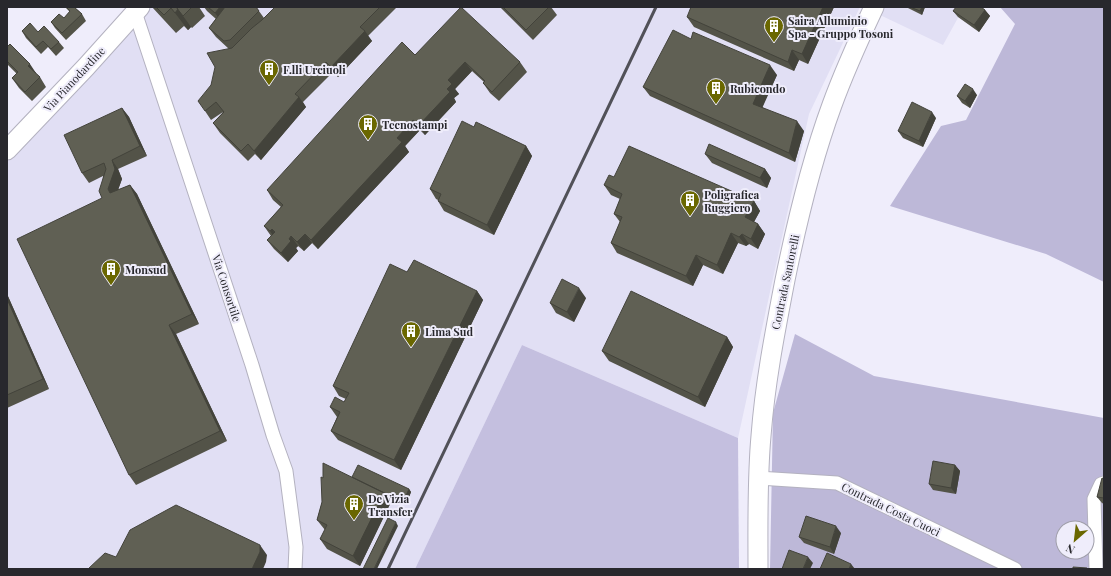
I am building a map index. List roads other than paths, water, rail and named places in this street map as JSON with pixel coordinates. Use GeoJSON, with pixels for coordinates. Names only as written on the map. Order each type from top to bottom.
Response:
{"type":"FeatureCollection","features":[{"type":"Feature","properties":{"kind":"main road","name":"Contrada Santorelli"},"geometry":{"type":"LineString","coordinates":[[758,569],[758,478],[761,436],[770,359],[798,218],[832,105],[874,7]]}},
{"type":"Feature","properties":{"kind":"main road","name":"Via Pianodardine"},"geometry":{"type":"LineString","coordinates":[[7,150],[86,67],[136,9]]}},
{"type":"Feature","properties":{"kind":"street","name":"Via Consortile"},"geometry":{"type":"LineString","coordinates":[[136,9],[252,365],[273,435],[286,471],[296,547],[295,569]]}},
{"type":"Feature","properties":{"kind":"street","name":"Contrada Costa Cuoci"},"geometry":{"type":"LineString","coordinates":[[758,478],[837,483],[1015,569]]}},
{"type":"Feature","properties":{"kind":"street"},"geometry":{"type":"LineString","coordinates":[[1096,569],[1094,499],[1101,484],[1104,483]]}},
{"type":"Feature","properties":{"kind":"railway"},"geometry":{"type":"LineString","coordinates":[[388,569],[656,7]]}},
{"type":"Feature","properties":{"kind":"place","name":"Saira Alluminio Spa - Gruppo Tosoni"},"geometry":{"type":"Point","coordinates":[774,43]}},
{"type":"Feature","properties":{"kind":"place","name":"F.lli Urciuoli"},"geometry":{"type":"Point","coordinates":[269,86]}},
{"type":"Feature","properties":{"kind":"place","name":"Rubicondo"},"geometry":{"type":"Point","coordinates":[716,105]}},
{"type":"Feature","properties":{"kind":"place","name":"Tecnostampi"},"geometry":{"type":"Point","coordinates":[368,141]}},
{"type":"Feature","properties":{"kind":"place","name":"Poligrafica Ruggiero"},"geometry":{"type":"Point","coordinates":[690,217]}},
{"type":"Feature","properties":{"kind":"place","name":"Monsud"},"geometry":{"type":"Point","coordinates":[111,286]}},
{"type":"Feature","properties":{"kind":"place","name":"Lima Sud"},"geometry":{"type":"Point","coordinates":[411,348]}},
{"type":"Feature","properties":{"kind":"place","name":"De Vizia Transfer"},"geometry":{"type":"Point","coordinates":[354,521]}}]}
